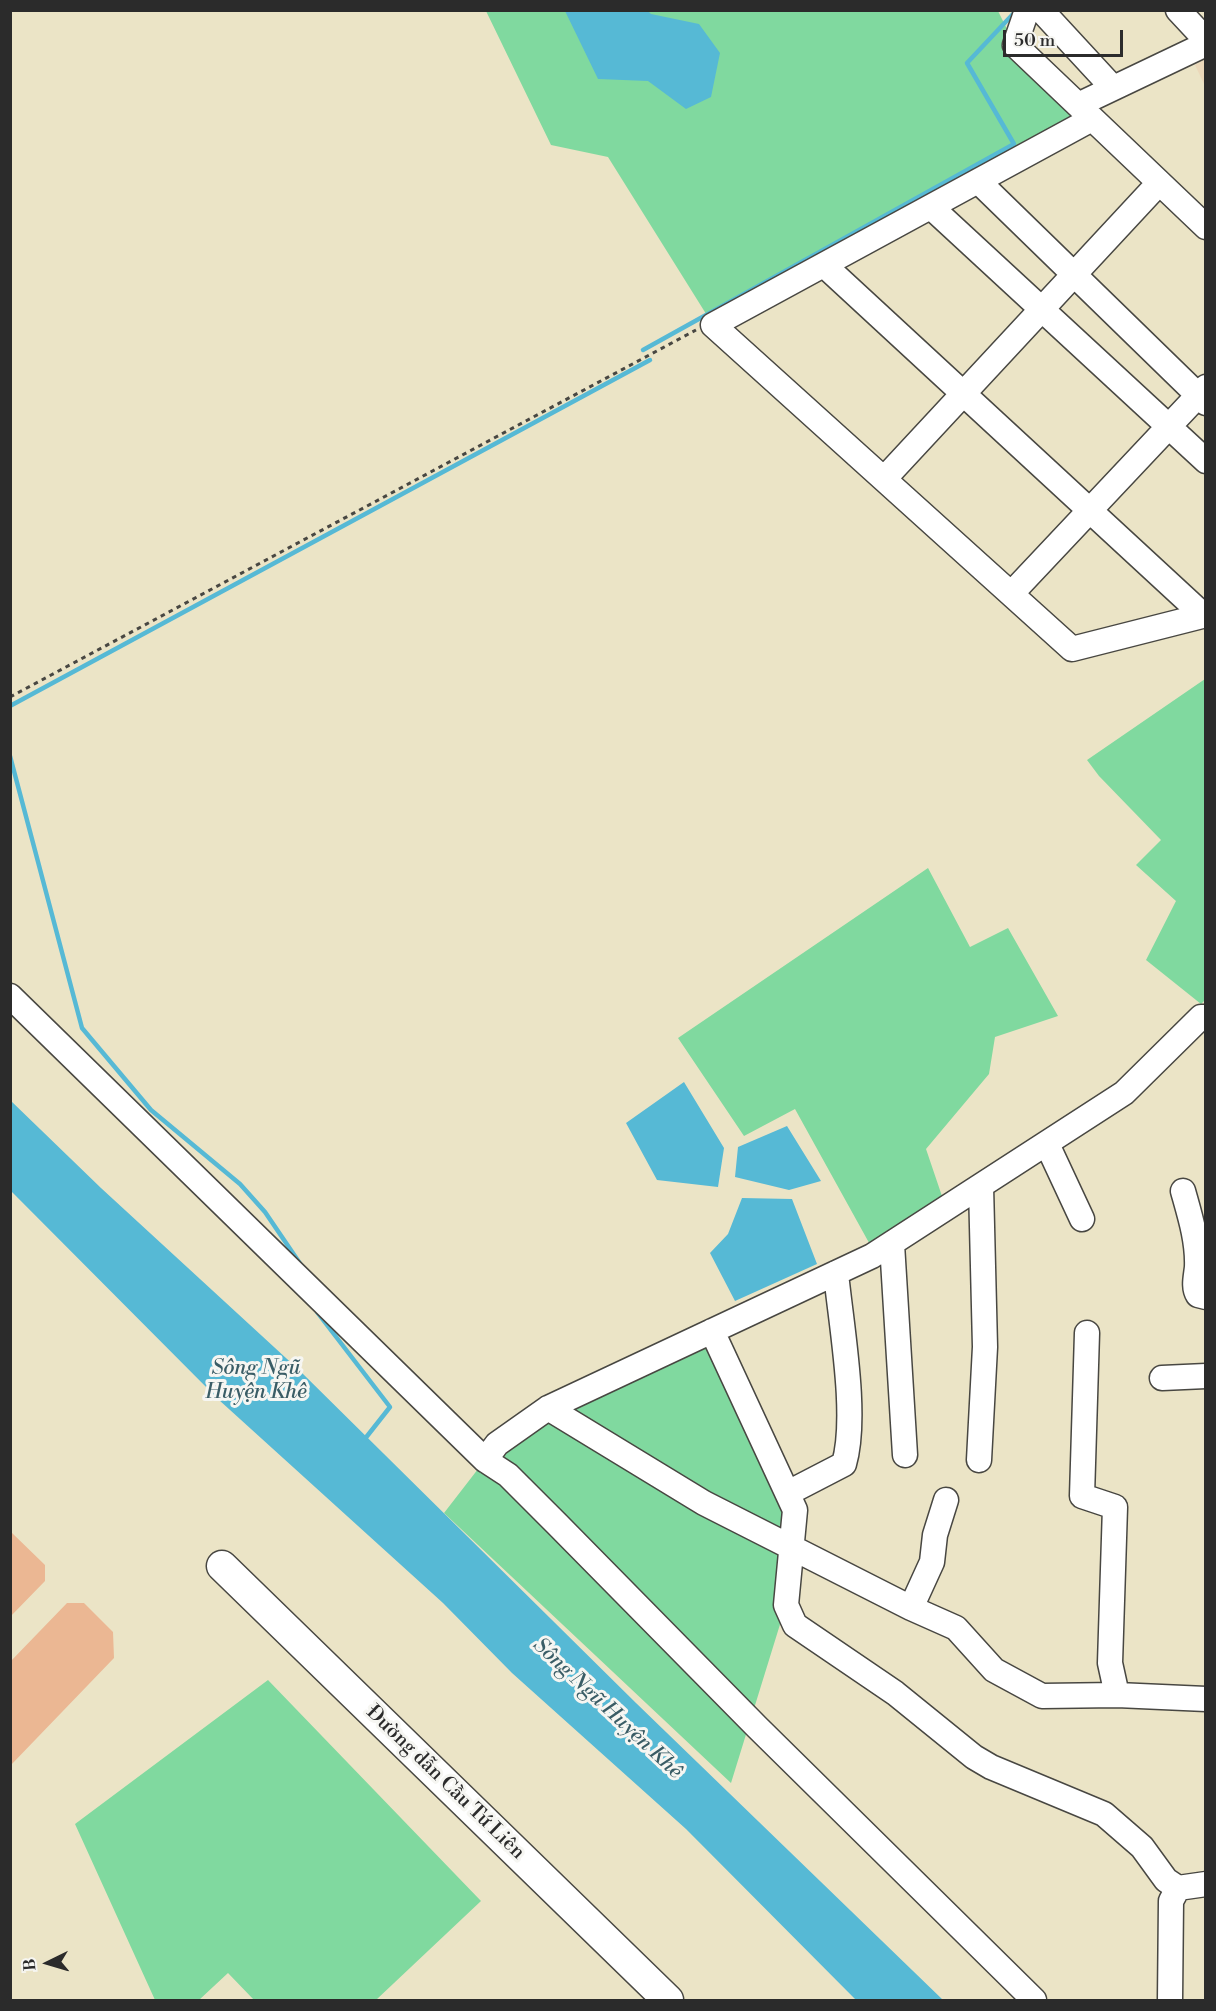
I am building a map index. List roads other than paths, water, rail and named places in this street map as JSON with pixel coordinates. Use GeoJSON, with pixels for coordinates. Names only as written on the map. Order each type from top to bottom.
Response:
{"type":"FeatureCollection","features":[{"type":"Feature","properties":{"kind":"main road","name":"Đường dẫn Cầu Tứ Liên"},"geometry":{"type":"LineString","coordinates":[[222,1566],[668,2001]]}},
{"type":"Feature","properties":{"kind":"street"},"geometry":{"type":"LineString","coordinates":[[1027,10],[1015,45],[1206,227]]}},
{"type":"Feature","properties":{"kind":"street"},"geometry":{"type":"LineString","coordinates":[[1041,10],[1113,88]]}},
{"type":"Feature","properties":{"kind":"street"},"geometry":{"type":"LineString","coordinates":[[1178,10],[1206,42],[1113,88],[1085,112],[978,181],[713,325],[1072,649],[1204,615]]}},
{"type":"Feature","properties":{"kind":"street"},"geometry":{"type":"LineString","coordinates":[[978,181],[1203,396],[1169,427],[1011,594]]}},
{"type":"Feature","properties":{"kind":"street"},"geometry":{"type":"LineString","coordinates":[[884,479],[1159,183]]}},
{"type":"Feature","properties":{"kind":"street"},"geometry":{"type":"LineString","coordinates":[[931,207],[1206,461]]}},
{"type":"Feature","properties":{"kind":"street"},"geometry":{"type":"LineString","coordinates":[[824,265],[1204,615]]}},
{"type":"Feature","properties":{"kind":"street"},"geometry":{"type":"LineString","coordinates":[[10,996],[485,1460],[507,1475],[557,1524],[757,1728],[1034,2001]]}},
{"type":"Feature","properties":{"kind":"street"},"geometry":{"type":"LineString","coordinates":[[485,1460],[496,1444],[548,1408],[836,1273],[892,1244],[1124,1093],[1201,1017],[1206,1017]]}},
{"type":"Feature","properties":{"kind":"street"},"geometry":{"type":"LineString","coordinates":[[1047,1144],[1082,1219]]}},
{"type":"Feature","properties":{"kind":"street"},"geometry":{"type":"LineString","coordinates":[[979,1460],[985,1347],[981,1186]]}},
{"type":"Feature","properties":{"kind":"street"},"geometry":{"type":"LineString","coordinates":[[1183,1191],[1194,1229],[1197,1264],[1195,1288],[1198,1295],[1206,1297]]}},
{"type":"Feature","properties":{"kind":"street"},"geometry":{"type":"LineString","coordinates":[[892,1244],[905,1455]]}},
{"type":"Feature","properties":{"kind":"street"},"geometry":{"type":"LineString","coordinates":[[788,1493],[844,1464],[848,1450],[850,1425],[836,1273]]}},
{"type":"Feature","properties":{"kind":"street"},"geometry":{"type":"LineString","coordinates":[[712,1331],[795,1510],[786,1605],[795,1625],[895,1694],[974,1757],[991,1767],[1104,1814],[1142,1847],[1166,1880],[1178,1888],[1206,1884]]}},
{"type":"Feature","properties":{"kind":"street"},"geometry":{"type":"LineString","coordinates":[[1087,1333],[1082,1496],[1115,1507],[1110,1663],[1117,1695]]}},
{"type":"Feature","properties":{"kind":"street"},"geometry":{"type":"LineString","coordinates":[[1162,1378],[1206,1376]]}},
{"type":"Feature","properties":{"kind":"street"},"geometry":{"type":"LineString","coordinates":[[548,1408],[704,1503],[911,1608],[956,1628],[994,1670],[1042,1696],[1117,1695],[1206,1699]]}},
{"type":"Feature","properties":{"kind":"street"},"geometry":{"type":"LineString","coordinates":[[911,1608],[932,1562],[935,1534],[946,1500]]}},
{"type":"Feature","properties":{"kind":"street"},"geometry":{"type":"LineString","coordinates":[[1170,2001],[1171,1901],[1178,1888]]}},
{"type":"Feature","properties":{"kind":"water"},"geometry":{"type":"Polygon","coordinates":[[[565,11],[648,11],[651,14],[699,24],[720,53],[711,97],[686,109],[648,81],[598,79],[565,11]]]}},
{"type":"Feature","properties":{"kind":"water"},"geometry":{"type":"Polygon","coordinates":[[[684,1082],[724,1148],[718,1187],[657,1180],[626,1123],[684,1082]]]}},
{"type":"Feature","properties":{"kind":"water","name":"Sông Ngũ Huyện Khê"},"geometry":{"type":"Polygon","coordinates":[[[10,1100],[101,1188],[299,1370],[636,1703],[943,2000],[856,2000],[686,1829],[512,1673],[443,1603],[219,1400],[11,1191],[10,1100]]]}},
{"type":"Feature","properties":{"kind":"water"},"geometry":{"type":"Polygon","coordinates":[[[787,1126],[821,1181],[789,1190],[735,1177],[738,1147],[787,1126]]]}},
{"type":"Feature","properties":{"kind":"water"},"geometry":{"type":"Polygon","coordinates":[[[742,1198],[792,1199],[817,1264],[735,1301],[710,1253],[728,1234],[742,1198]]]}},
{"type":"Feature","properties":{"kind":"waterway"},"geometry":{"type":"LineString","coordinates":[[643,350],[1014,144],[967,63],[1014,13]]}},
{"type":"Feature","properties":{"kind":"waterway"},"geometry":{"type":"LineString","coordinates":[[10,706],[650,360]]}},
{"type":"Feature","properties":{"kind":"waterway"},"geometry":{"type":"LineString","coordinates":[[10,756],[82,1028],[151,1110],[240,1184],[265,1212],[301,1265]]}},
{"type":"Feature","properties":{"kind":"waterway"},"geometry":{"type":"LineString","coordinates":[[317,1312],[390,1407],[364,1440]]}}]}
